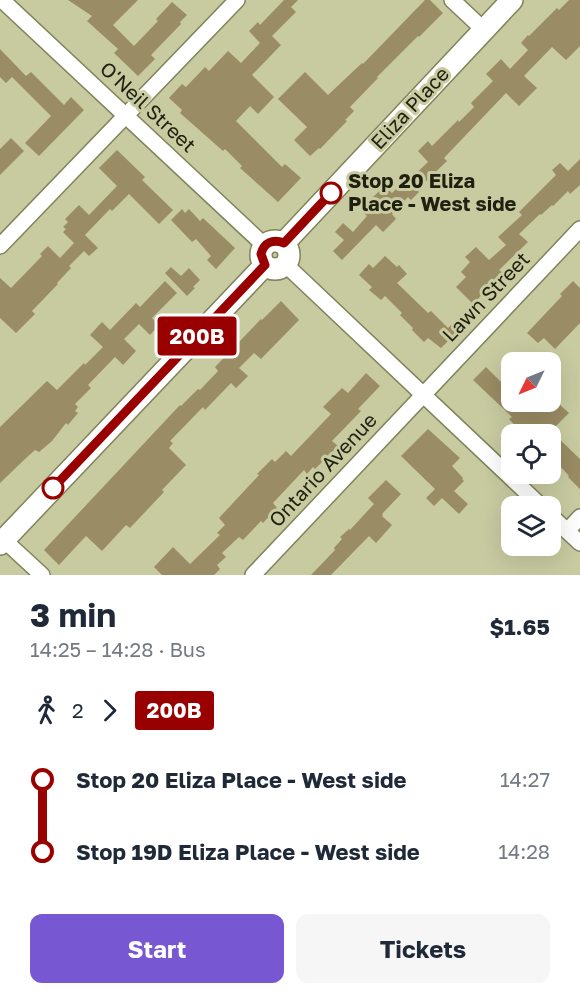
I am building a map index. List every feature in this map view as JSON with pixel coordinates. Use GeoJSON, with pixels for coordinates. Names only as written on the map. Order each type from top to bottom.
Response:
{"type":"FeatureCollection","features":[{"type":"Feature","properties":{"kind":"street","name":"O'Neil Street"},"geometry":{"type":"LineString","coordinates":[[2,0],[530,496]]}},
{"type":"Feature","properties":{"kind":"street"},"geometry":{"type":"LineString","coordinates":[[0,246],[237,0]]}},
{"type":"Feature","properties":{"kind":"street"},"geometry":{"type":"LineString","coordinates":[[452,0],[484,30]]}},
{"type":"Feature","properties":{"kind":"street","name":"Eliza Place"},"geometry":{"type":"LineString","coordinates":[[2,542],[275,255],[512,0]]}},
{"type":"Feature","properties":{"kind":"street","name":"Lawn Street"},"geometry":{"type":"LineString","coordinates":[[423,394],[580,229]]}},
{"type":"Feature","properties":{"kind":"street","name":"Ontario Avenue"},"geometry":{"type":"LineString","coordinates":[[253,575],[423,394]]}},
{"type":"Feature","properties":{"kind":"street"},"geometry":{"type":"LineString","coordinates":[[567,531],[580,517]]}},
{"type":"Feature","properties":{"kind":"street"},"geometry":{"type":"LineString","coordinates":[[561,525],[580,543]]}},
{"type":"Feature","properties":{"kind":"street"},"geometry":{"type":"LineString","coordinates":[[2,542],[42,575]]}},
{"type":"Feature","properties":{"kind":"building"},"geometry":{"type":"Polygon","coordinates":[[[68,0],[138,0],[113,25],[134,46],[158,21],[156,19],[172,2],[187,15],[151,55],[155,59],[138,76],[114,53],[118,49],[87,21],[92,16],[68,0]]]}},
{"type":"Feature","properties":{"kind":"building"},"geometry":{"type":"Polygon","coordinates":[[[284,0],[298,0],[291,7],[296,12],[272,36],[281,45],[252,75],[274,97],[258,114],[250,106],[236,121],[282,167],[285,164],[301,178],[278,202],[240,168],[242,166],[225,149],[223,151],[180,113],[182,110],[169,98],[182,84],[186,87],[205,67],[209,71],[228,51],[241,63],[260,43],[249,31],[258,22],[260,25],[284,0]]]}},
{"type":"Feature","properties":{"kind":"building"},"geometry":{"type":"Polygon","coordinates":[[[425,0],[430,0],[443,13],[377,77],[350,107],[354,111],[345,120],[347,121],[310,156],[294,140],[307,127],[278,99],[305,72],[328,95],[363,64],[425,0]]]}},
{"type":"Feature","properties":{"kind":"building"},"geometry":{"type":"Polygon","coordinates":[[[569,0],[580,0],[580,46],[566,60],[552,47],[524,76],[537,88],[519,106],[506,93],[444,158],[447,161],[417,190],[419,192],[411,200],[408,197],[392,214],[396,219],[383,232],[376,225],[342,260],[333,251],[344,240],[335,232],[343,223],[353,232],[367,216],[361,210],[374,196],[385,186],[392,193],[428,162],[418,151],[428,141],[432,146],[474,107],[471,103],[493,81],[486,74],[501,59],[510,69],[528,50],[521,43],[557,8],[559,10],[569,0]]]}},
{"type":"Feature","properties":{"kind":"building"},"geometry":{"type":"Polygon","coordinates":[[[0,49],[26,76],[31,72],[64,105],[71,97],[84,110],[39,156],[25,143],[51,116],[12,77],[6,83],[0,77],[0,49]]]}},
{"type":"Feature","properties":{"kind":"building"},"geometry":{"type":"Polygon","coordinates":[[[11,138],[24,151],[0,175],[0,149],[11,138]]]}},
{"type":"Feature","properties":{"kind":"building"},"geometry":{"type":"Polygon","coordinates":[[[117,150],[145,177],[142,180],[173,210],[159,224],[129,194],[112,211],[110,209],[85,235],[98,248],[89,256],[84,251],[69,266],[71,268],[58,284],[32,311],[35,314],[16,333],[0,318],[0,278],[11,288],[42,256],[40,254],[48,246],[60,258],[74,243],[63,232],[66,229],[63,227],[68,222],[65,219],[79,205],[89,215],[117,186],[99,168],[117,150]]]}},
{"type":"Feature","properties":{"kind":"building"},"geometry":{"type":"Polygon","coordinates":[[[580,159],[580,185],[570,194],[568,191],[519,234],[528,242],[499,270],[503,273],[473,304],[456,287],[466,277],[461,272],[470,262],[465,257],[476,247],[489,260],[506,245],[498,237],[522,215],[519,212],[556,175],[552,170],[560,163],[568,171],[580,159]]]}},
{"type":"Feature","properties":{"kind":"building"},"geometry":{"type":"Polygon","coordinates":[[[182,209],[185,213],[189,209],[200,221],[203,218],[235,248],[216,269],[207,260],[211,256],[196,239],[192,242],[171,220],[182,209]]]}},
{"type":"Feature","properties":{"kind":"building"},"geometry":{"type":"Polygon","coordinates":[[[385,256],[397,267],[399,265],[407,274],[397,283],[428,313],[431,311],[448,328],[456,320],[465,329],[455,340],[452,337],[441,348],[428,338],[424,342],[400,315],[402,313],[385,296],[381,300],[369,290],[372,287],[359,275],[369,264],[373,268],[385,256]]]}},
{"type":"Feature","properties":{"kind":"building"},"geometry":{"type":"Polygon","coordinates":[[[171,267],[181,276],[189,268],[200,280],[187,296],[165,273],[171,267]]]}},
{"type":"Feature","properties":{"kind":"building"},"geometry":{"type":"Polygon","coordinates":[[[165,281],[177,293],[152,318],[159,325],[150,335],[139,324],[124,339],[136,351],[123,365],[115,357],[88,385],[91,388],[75,404],[78,407],[75,411],[78,413],[68,425],[66,423],[52,441],[39,452],[35,450],[0,483],[0,427],[47,381],[57,390],[103,347],[90,335],[102,322],[110,330],[136,303],[140,307],[165,281]]]}},
{"type":"Feature","properties":{"kind":"building"},"geometry":{"type":"Polygon","coordinates":[[[573,281],[580,288],[580,323],[555,349],[544,338],[538,343],[527,333],[573,281]]]}},
{"type":"Feature","properties":{"kind":"building"},"geometry":{"type":"Polygon","coordinates":[[[281,301],[299,320],[261,359],[254,353],[239,368],[248,376],[236,388],[231,383],[205,410],[203,407],[170,441],[173,443],[169,448],[186,465],[162,490],[164,492],[130,528],[126,525],[102,551],[86,536],[59,565],[44,550],[180,405],[198,389],[200,390],[218,371],[215,367],[281,301]]]}},
{"type":"Feature","properties":{"kind":"building"},"geometry":{"type":"Polygon","coordinates":[[[486,367],[501,382],[501,407],[473,380],[486,367]]]}},
{"type":"Feature","properties":{"kind":"building"},"geometry":{"type":"Polygon","coordinates":[[[366,373],[380,386],[358,409],[361,411],[332,441],[338,446],[315,469],[313,467],[307,474],[304,470],[273,503],[277,508],[263,523],[261,521],[243,540],[239,537],[222,553],[226,557],[217,565],[220,569],[214,575],[162,575],[154,567],[173,547],[190,564],[220,535],[217,533],[225,525],[219,518],[259,475],[257,474],[272,459],[275,462],[286,451],[291,456],[331,414],[323,407],[342,388],[348,393],[366,373]]]}},
{"type":"Feature","properties":{"kind":"building"},"geometry":{"type":"Polygon","coordinates":[[[561,406],[569,413],[558,424],[514,424],[509,419],[512,417],[507,412],[561,412],[561,406]]]}},
{"type":"Feature","properties":{"kind":"building"},"geometry":{"type":"Polygon","coordinates":[[[428,429],[460,458],[452,466],[464,481],[454,491],[468,504],[459,514],[442,498],[434,506],[426,498],[435,489],[401,456],[428,429]]]}},
{"type":"Feature","properties":{"kind":"building"},"geometry":{"type":"Polygon","coordinates":[[[561,441],[580,459],[580,489],[561,467],[561,441]]]}},
{"type":"Feature","properties":{"kind":"building"},"geometry":{"type":"Polygon","coordinates":[[[386,480],[401,494],[382,514],[392,525],[376,543],[369,536],[331,575],[311,575],[335,550],[334,548],[342,539],[340,537],[350,530],[374,504],[368,498],[386,480]]]}},
{"type":"Feature","properties":{"kind":"bus line","name":"200B"},"geometry":{"type":"LineString","coordinates":[[53,488],[265,265],[261,254],[262,249],[269,242],[284,243],[331,193]]}},
{"type":"Feature","properties":{"kind":"place","name":"Stop 20 Eliza Place - West side"},"geometry":{"type":"Point","coordinates":[331,193]}}]}
